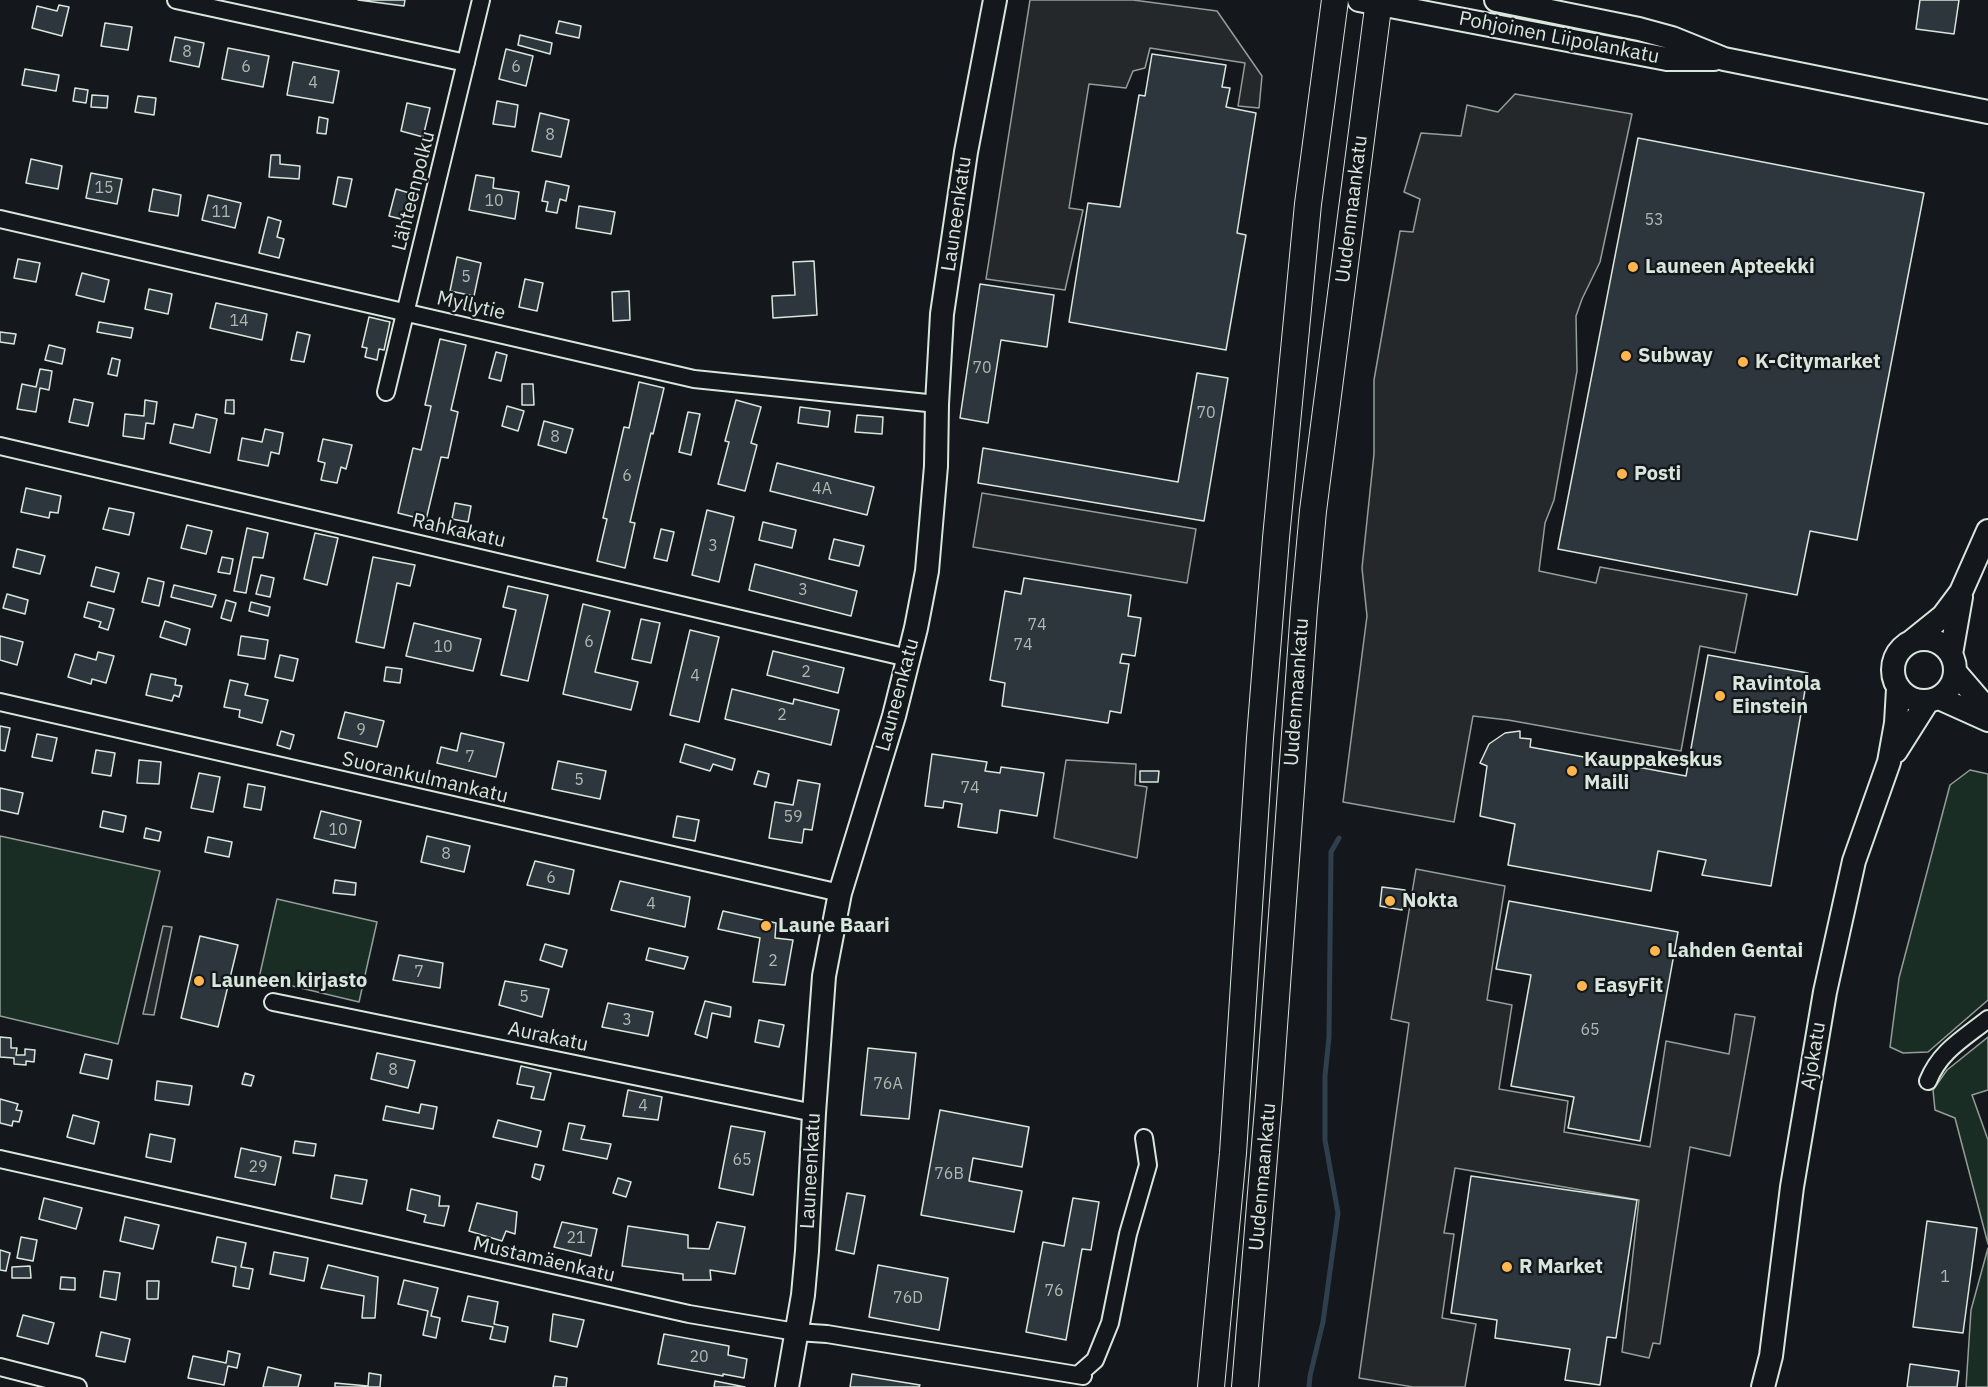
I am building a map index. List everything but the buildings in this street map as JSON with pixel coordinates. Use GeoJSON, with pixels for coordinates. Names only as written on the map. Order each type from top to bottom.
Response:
{"type":"FeatureCollection","features":[{"type":"Feature","properties":{"kind":"main road","name":"Uudenmaankatu"},"geometry":{"type":"LineString","coordinates":[[1211,1387],[1233,1153],[1258,761],[1276,538],[1308,204],[1335,0]]}},
{"type":"Feature","properties":{"kind":"main road","name":"Uudenmaankatu"},"geometry":{"type":"LineString","coordinates":[[1245,1387],[1269,1096],[1304,609],[1313,511],[1336,347],[1354,188],[1372,1]]}},
{"type":"Feature","properties":{"kind":"street"},"geometry":{"type":"LineString","coordinates":[[176,0],[466,63]]}},
{"type":"Feature","properties":{"kind":"street","name":"Lähteenpolku"},"geometry":{"type":"LineString","coordinates":[[386,392],[482,0]]}},
{"type":"Feature","properties":{"kind":"street","name":"Launeenkatu"},"geometry":{"type":"LineString","coordinates":[[788,1387],[803,1295],[807,1251],[824,975],[840,893],[894,716],[927,571],[936,466],[942,314],[966,152],[995,0]]}},
{"type":"Feature","properties":{"kind":"street","name":"Pohjoinen Liipolankatu"},"geometry":{"type":"LineString","coordinates":[[1496,0],[1639,29],[1672,38],[1724,59],[1988,112]]}},
{"type":"Feature","properties":{"kind":"street","name":"Pohjoinen Liipolankatu"},"geometry":{"type":"LineString","coordinates":[[1372,1],[1667,59],[1724,59]]}},
{"type":"Feature","properties":{"kind":"street","name":"Myllytie"},"geometry":{"type":"LineString","coordinates":[[0,219],[694,379],[937,404]]}},
{"type":"Feature","properties":{"kind":"street","name":"Rahkakatu"},"geometry":{"type":"LineString","coordinates":[[0,446],[908,658]]}},
{"type":"Feature","properties":{"kind":"street"},"geometry":{"type":"LineString","coordinates":[[1988,531],[1961,592],[1943,616],[1904,645],[1894,660],[1892,672],[1898,689],[1903,694],[1915,700],[1933,700],[1988,720]]}},
{"type":"Feature","properties":{"kind":"street"},"geometry":{"type":"LineString","coordinates":[[1933,700],[1949,689],[1961,592]]}},
{"type":"Feature","properties":{"kind":"street"},"geometry":{"type":"LineString","coordinates":[[1912,641],[1924,638],[1944,646],[1988,710]]}},
{"type":"Feature","properties":{"kind":"street","name":"Ajokatu"},"geometry":{"type":"LineString","coordinates":[[1763,1387],[1771,1356],[1792,1187],[1825,992],[1854,861],[1890,762],[1898,689]]}},
{"type":"Feature","properties":{"kind":"street","name":"Ajokatu"},"geometry":{"type":"LineString","coordinates":[[1890,762],[1933,700]]}},
{"type":"Feature","properties":{"kind":"street","name":"Suorankulmankatu"},"geometry":{"type":"LineString","coordinates":[[0,702],[840,893]]}},
{"type":"Feature","properties":{"kind":"street","name":"Aurakatu"},"geometry":{"type":"LineString","coordinates":[[273,1002],[814,1113]]}},
{"type":"Feature","properties":{"kind":"street"},"geometry":{"type":"LineString","coordinates":[[1928,1081],[1934,1066],[1942,1056],[1988,1019]]}},
{"type":"Feature","properties":{"kind":"street","name":"Mustamäenkatu"},"geometry":{"type":"LineString","coordinates":[[0,1159],[689,1314],[796,1332],[828,1334],[1081,1376],[1095,1360],[1110,1323],[1128,1234],[1148,1165],[1144,1138]]}},
{"type":"Feature","properties":{"kind":"street","name":"Ajokatu"},"geometry":{"type":"LineString","coordinates":[[1771,1356],[1772,1387]]}},
{"type":"Feature","properties":{"kind":"street"},"geometry":{"type":"LineString","coordinates":[[0,1368],[78,1387]]}},
{"type":"Feature","properties":{"kind":"green space"},"geometry":{"type":"Polygon","coordinates":[[[1970,770],[1988,774],[1988,1000],[1928,1052],[1903,1053],[1890,1047],[1899,978],[1950,785],[1970,770]]]}},
{"type":"Feature","properties":{"kind":"green space"},"geometry":{"type":"Polygon","coordinates":[[[0,836],[160,871],[118,1044],[0,1016],[0,836]]]}},
{"type":"Feature","properties":{"kind":"green space"},"geometry":{"type":"Polygon","coordinates":[[[277,899],[377,922],[359,1002],[259,978],[277,899]]]}},
{"type":"Feature","properties":{"kind":"green space"},"geometry":{"type":"Polygon","coordinates":[[[1988,1037],[1988,1090],[1972,1095],[1988,1140],[1988,1244],[1955,1118],[1935,1110],[1933,1090],[1947,1070],[1988,1037]]]}},
{"type":"Feature","properties":{"kind":"green space"},"geometry":{"type":"Polygon","coordinates":[[[1988,1248],[1988,1387],[1966,1387],[1971,1310],[1988,1248]]]}},
{"type":"Feature","properties":{"kind":"shaded area"},"geometry":{"type":"Polygon","coordinates":[[[1030,0],[1133,0],[1217,11],[1262,76],[1259,108],[1238,106],[1245,63],[1150,48],[1145,68],[1133,71],[1126,88],[1089,84],[1069,208],[1083,210],[1065,290],[986,279],[1030,0]]]}},
{"type":"Feature","properties":{"kind":"shaded area"},"geometry":{"type":"Polygon","coordinates":[[[1515,94],[1632,114],[1600,262],[1576,316],[1577,371],[1554,500],[1545,523],[1539,571],[1596,583],[1600,567],[1747,594],[1735,653],[1700,646],[1681,751],[1508,720],[1473,716],[1454,822],[1343,802],[1367,616],[1362,568],[1374,454],[1374,380],[1400,231],[1413,232],[1420,199],[1404,192],[1421,133],[1461,136],[1467,105],[1498,112],[1515,94]]]}},
{"type":"Feature","properties":{"kind":"shaded area"},"geometry":{"type":"Polygon","coordinates":[[[982,493],[1196,529],[1187,583],[973,547],[982,493]]]}},
{"type":"Feature","properties":{"kind":"shaded area"},"geometry":{"type":"Polygon","coordinates":[[[1066,760],[1136,764],[1135,785],[1147,787],[1137,858],[1054,838],[1066,760]]]}},
{"type":"Feature","properties":{"kind":"shaded area"},"geometry":{"type":"Polygon","coordinates":[[[1416,869],[1505,886],[1487,1000],[1512,1005],[1499,1089],[1568,1101],[1564,1132],[1650,1147],[1666,1041],[1729,1054],[1735,1014],[1755,1017],[1730,1156],[1690,1147],[1660,1344],[1653,1343],[1649,1358],[1622,1352],[1639,1200],[1455,1168],[1444,1233],[1454,1234],[1442,1318],[1476,1324],[1465,1387],[1413,1387],[1359,1378],[1409,1023],[1391,1019],[1416,869]]]}},
{"type":"Feature","properties":{"kind":"shaded area"},"geometry":{"type":"Polygon","coordinates":[[[163,926],[172,927],[154,1015],[143,1014],[163,926]]]}},
{"type":"Feature","properties":{"kind":"waterway"},"geometry":{"type":"LineString","coordinates":[[1309,1387],[1323,1322],[1338,1213],[1325,1140],[1325,1076],[1329,1037],[1331,852],[1339,838]]}},
{"type":"Feature","properties":{"kind":"place","name":"Launeen Apteekki"},"geometry":{"type":"Point","coordinates":[1633,267]}},
{"type":"Feature","properties":{"kind":"place","name":"Subway"},"geometry":{"type":"Point","coordinates":[1626,356]}},
{"type":"Feature","properties":{"kind":"place","name":"K-Citymarket"},"geometry":{"type":"Point","coordinates":[1743,362]}},
{"type":"Feature","properties":{"kind":"place","name":"Posti"},"geometry":{"type":"Point","coordinates":[1622,474]}},
{"type":"Feature","properties":{"kind":"place","name":"Ravintola Einstein"},"geometry":{"type":"Point","coordinates":[1720,696]}},
{"type":"Feature","properties":{"kind":"place","name":"Kauppakeskus Maili"},"geometry":{"type":"Point","coordinates":[1572,771]}},
{"type":"Feature","properties":{"kind":"place","name":"Nokta"},"geometry":{"type":"Point","coordinates":[1390,901]}},
{"type":"Feature","properties":{"kind":"place","name":"Laune Baari"},"geometry":{"type":"Point","coordinates":[766,926]}},
{"type":"Feature","properties":{"kind":"place","name":"Lahden Gentai"},"geometry":{"type":"Point","coordinates":[1655,951]}},
{"type":"Feature","properties":{"kind":"place","name":"Launeen kirjasto"},"geometry":{"type":"Point","coordinates":[199,981]}},
{"type":"Feature","properties":{"kind":"place","name":"EasyFit"},"geometry":{"type":"Point","coordinates":[1582,986]}},
{"type":"Feature","properties":{"kind":"place","name":"R Market"},"geometry":{"type":"Point","coordinates":[1507,1267]}}]}
